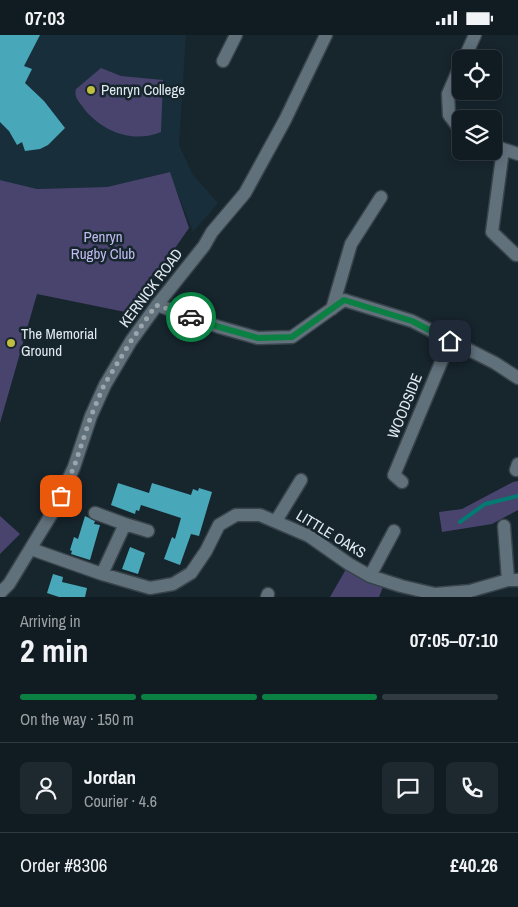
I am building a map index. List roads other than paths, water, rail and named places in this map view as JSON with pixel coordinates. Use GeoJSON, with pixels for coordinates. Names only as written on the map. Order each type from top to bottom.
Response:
{"type":"FeatureCollection","features":[{"type":"Feature","properties":{"kind":"street"},"geometry":{"type":"LineString","coordinates":[[223,61],[236,35]]}},
{"type":"Feature","properties":{"kind":"street","name":"KERNICK ROAD"},"geometry":{"type":"LineString","coordinates":[[0,593],[9,584],[54,510],[74,467],[91,416],[104,385],[156,305],[204,246],[223,217],[245,193],[284,122],[326,35]]}},
{"type":"Feature","properties":{"kind":"street"},"geometry":{"type":"LineString","coordinates":[[468,50],[475,35]]}},
{"type":"Feature","properties":{"kind":"street"},"geometry":{"type":"LineString","coordinates":[[452,85],[448,94],[449,115],[452,119]]}},
{"type":"Feature","properties":{"kind":"street"},"geometry":{"type":"LineString","coordinates":[[502,149],[518,154]]}},
{"type":"Feature","properties":{"kind":"street"},"geometry":{"type":"LineString","coordinates":[[497,160],[492,232],[516,255]]}},
{"type":"Feature","properties":{"kind":"street"},"geometry":{"type":"LineString","coordinates":[[332,309],[351,244],[381,197]]}},
{"type":"Feature","properties":{"kind":"street"},"geometry":{"type":"LineString","coordinates":[[156,305],[219,327],[258,338],[292,337],[344,300],[412,321],[495,363],[518,378]]}},
{"type":"Feature","properties":{"kind":"street","name":"WOODSIDE"},"geometry":{"type":"LineString","coordinates":[[402,482],[394,475],[450,341]]}},
{"type":"Feature","properties":{"kind":"street","name":"LITTLE OAKS"},"geometry":{"type":"LineString","coordinates":[[276,521],[301,480]]}},
{"type":"Feature","properties":{"kind":"street"},"geometry":{"type":"LineString","coordinates":[[95,513],[148,531]]}},
{"type":"Feature","properties":{"kind":"street","name":"LITTLE OAKS"},"geometry":{"type":"LineString","coordinates":[[31,549],[151,592],[191,573],[206,551],[219,525],[236,515],[260,515],[309,536],[349,564],[385,582],[435,594],[470,594],[513,580],[504,526]]}},
{"type":"Feature","properties":{"kind":"street"},"geometry":{"type":"LineString","coordinates":[[102,574],[125,524]]}},
{"type":"Feature","properties":{"kind":"street","name":"LITTLE OAKS"},"geometry":{"type":"LineString","coordinates":[[370,576],[394,531]]}},
{"type":"Feature","properties":{"kind":"waterway"},"geometry":{"type":"LineString","coordinates":[[460,522],[485,504],[518,496]]}},
{"type":"Feature","properties":{"kind":"place","name":"Penryn College"},"geometry":{"type":"Point","coordinates":[91,90]}},
{"type":"Feature","properties":{"kind":"place","name":"The Memorial Ground"},"geometry":{"type":"Point","coordinates":[11,343]}},
{"type":"Feature","properties":{"kind":"park label","name":"Penryn Rugby Club"},"geometry":{"type":"Point","coordinates":[103,246]}}]}
